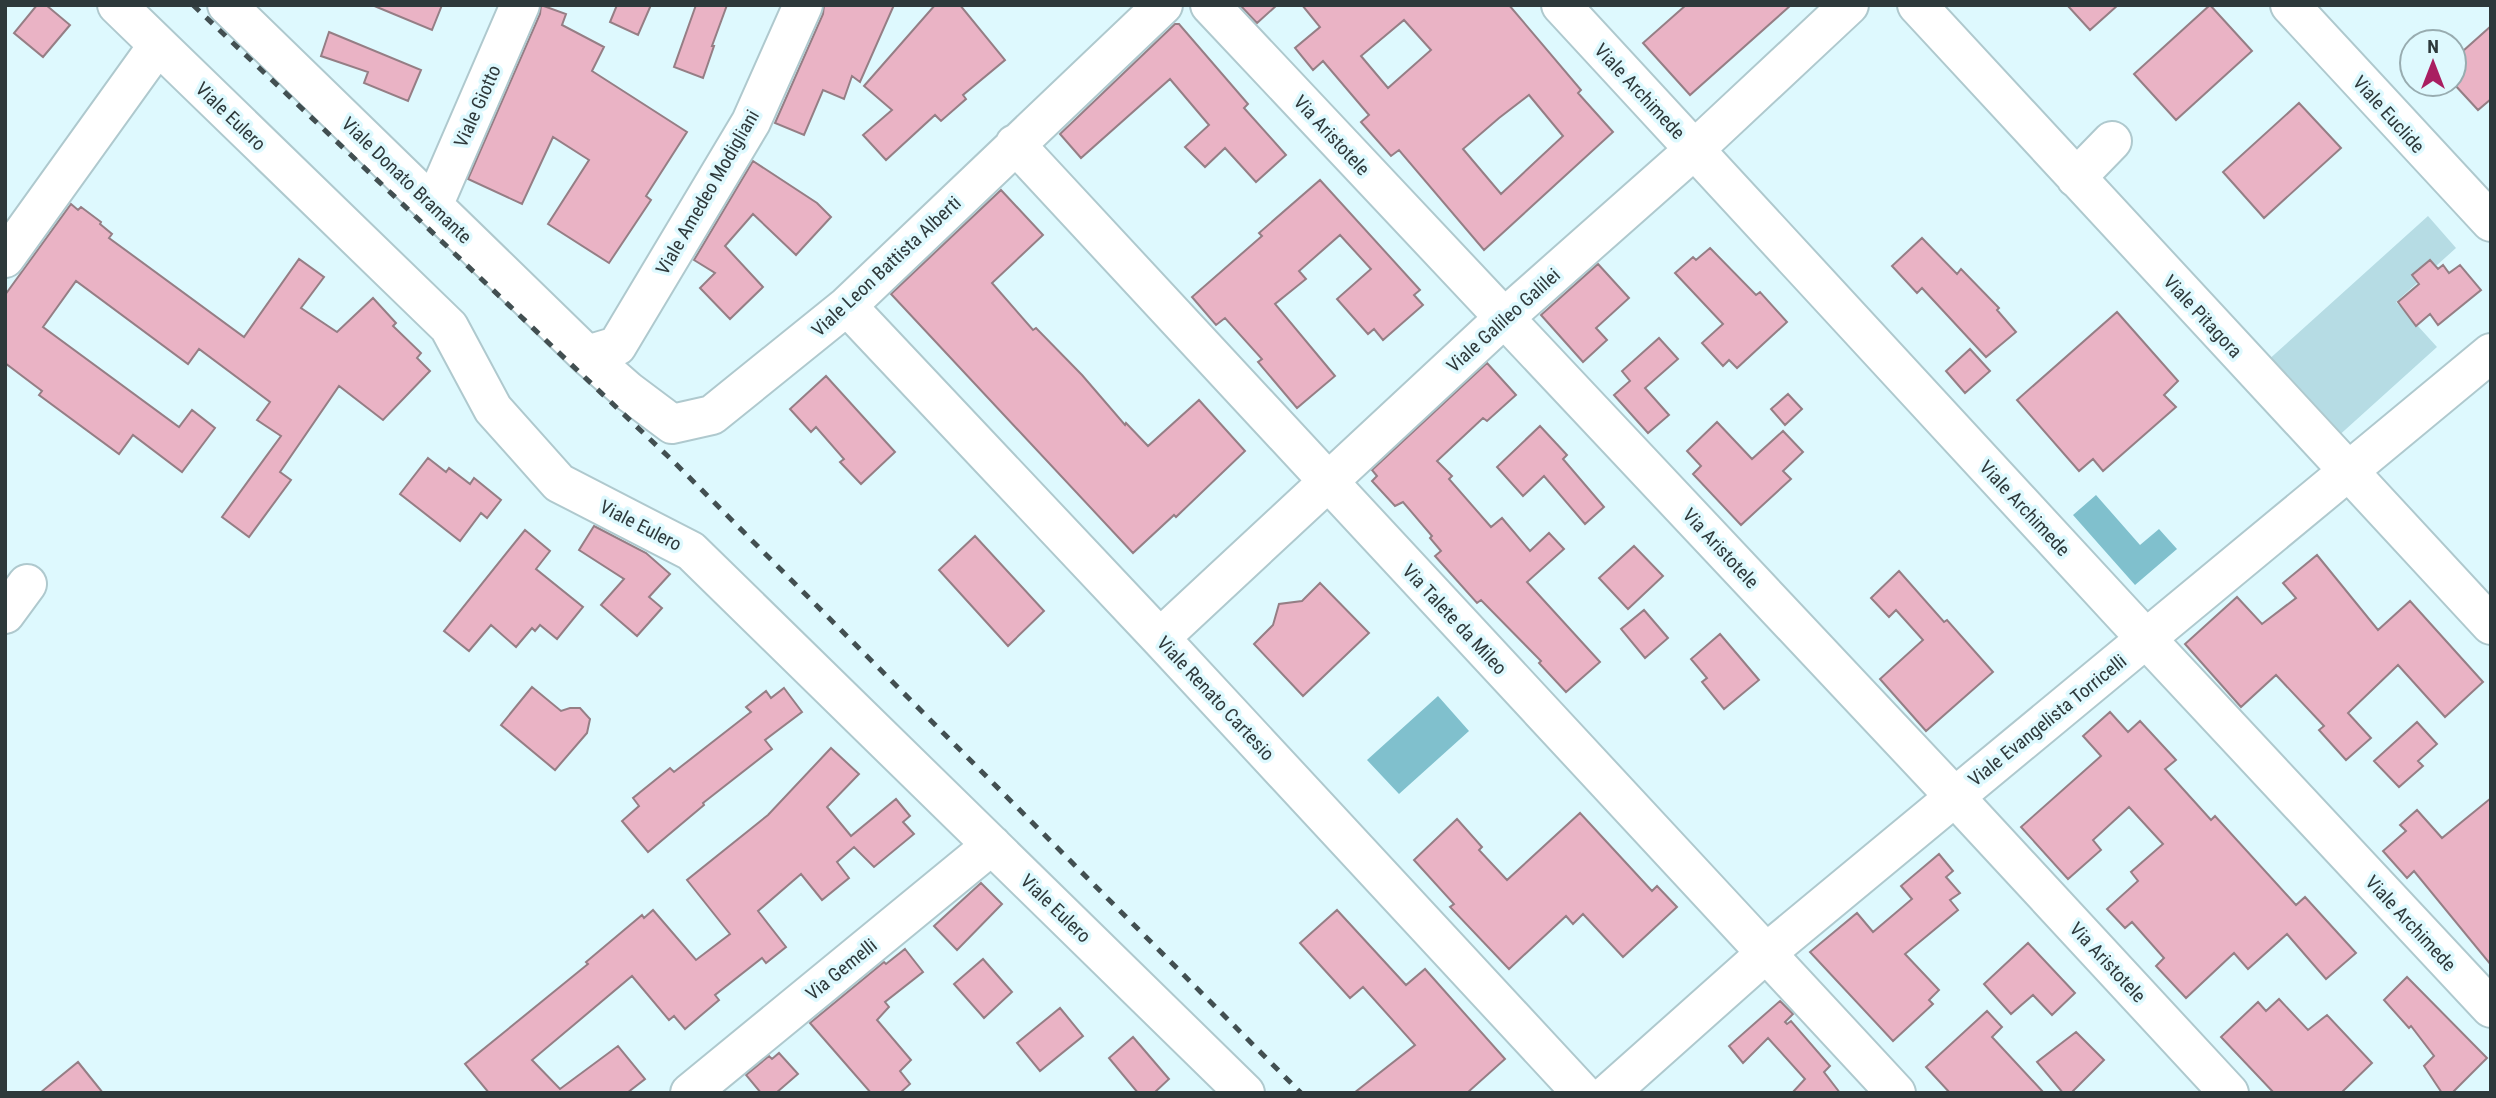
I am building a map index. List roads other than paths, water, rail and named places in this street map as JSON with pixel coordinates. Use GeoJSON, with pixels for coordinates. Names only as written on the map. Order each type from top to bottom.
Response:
{"type":"FeatureCollection","features":[{"type":"Feature","properties":{"kind":"street","name":"Viale Eulero"},"geometry":{"type":"LineString","coordinates":[[117,5],[449,327],[493,409],[559,483],[691,551],[992,845],[1227,1087]]}},
{"type":"Feature","properties":{"kind":"street","name":"Viale Donato Bramante"},"geometry":{"type":"LineString","coordinates":[[227,5],[587,355]]}},
{"type":"Feature","properties":{"kind":"street","name":"Viale Giotto"},"geometry":{"type":"LineString","coordinates":[[433,206],[520,5]]}},
{"type":"Feature","properties":{"kind":"street","name":"Viale Amedeo Modigliani"},"geometry":{"type":"LineString","coordinates":[[587,355],[617,346],[751,122],[803,5]]}},
{"type":"Feature","properties":{"kind":"street","name":"Viale Leon Battista Alberti"},"geometry":{"type":"LineString","coordinates":[[587,355],[628,391],[672,424],[712,415],[847,306],[1163,5]]}},
{"type":"Feature","properties":{"kind":"street","name":"Via Aristotele"},"geometry":{"type":"LineString","coordinates":[[1210,5],[1954,796],[2229,1093]]}},
{"type":"Feature","properties":{"kind":"street","name":"Viale Archimede"},"geometry":{"type":"LineString","coordinates":[[1561,5],[2491,1008]]}},
{"type":"Feature","properties":{"kind":"street","name":"Viale Galileo Galilei"},"geometry":{"type":"LineString","coordinates":[[1160,638],[1504,318],[1695,149],[1849,5]]}},
{"type":"Feature","properties":{"kind":"street","name":"Viale Pitagora"},"geometry":{"type":"LineString","coordinates":[[1917,5],[2491,625]]}},
{"type":"Feature","properties":{"kind":"street","name":"Viale Euclide"},"geometry":{"type":"LineString","coordinates":[[2290,5],[2491,222]]}},
{"type":"Feature","properties":{"kind":"street"},"geometry":{"type":"LineString","coordinates":[[5,258],[159,45]]}},
{"type":"Feature","properties":{"kind":"street"},"geometry":{"type":"LineString","coordinates":[[2076,178],[2112,141]]}},
{"type":"Feature","properties":{"kind":"street","name":"Via Talete da Mileo"},"geometry":{"type":"LineString","coordinates":[[1015,144],[1896,1093]]}},
{"type":"Feature","properties":{"kind":"street","name":"Viale Renato Cartesio"},"geometry":{"type":"LineString","coordinates":[[847,306],[1160,638],[1582,1093]]}},
{"type":"Feature","properties":{"kind":"street","name":"Viale Evangelista Torricelli"},"geometry":{"type":"LineString","coordinates":[[1609,1093],[1765,954],[2491,353]]}},
{"type":"Feature","properties":{"kind":"street"},"geometry":{"type":"LineString","coordinates":[[5,614],[27,584]]}},
{"type":"Feature","properties":{"kind":"street","name":"Via Gemelli"},"geometry":{"type":"LineString","coordinates":[[690,1093],[992,845]]}},
{"type":"Feature","properties":{"kind":"railway"},"geometry":{"type":"LineString","coordinates":[[193,5],[675,463],[1301,1093]]}}]}
